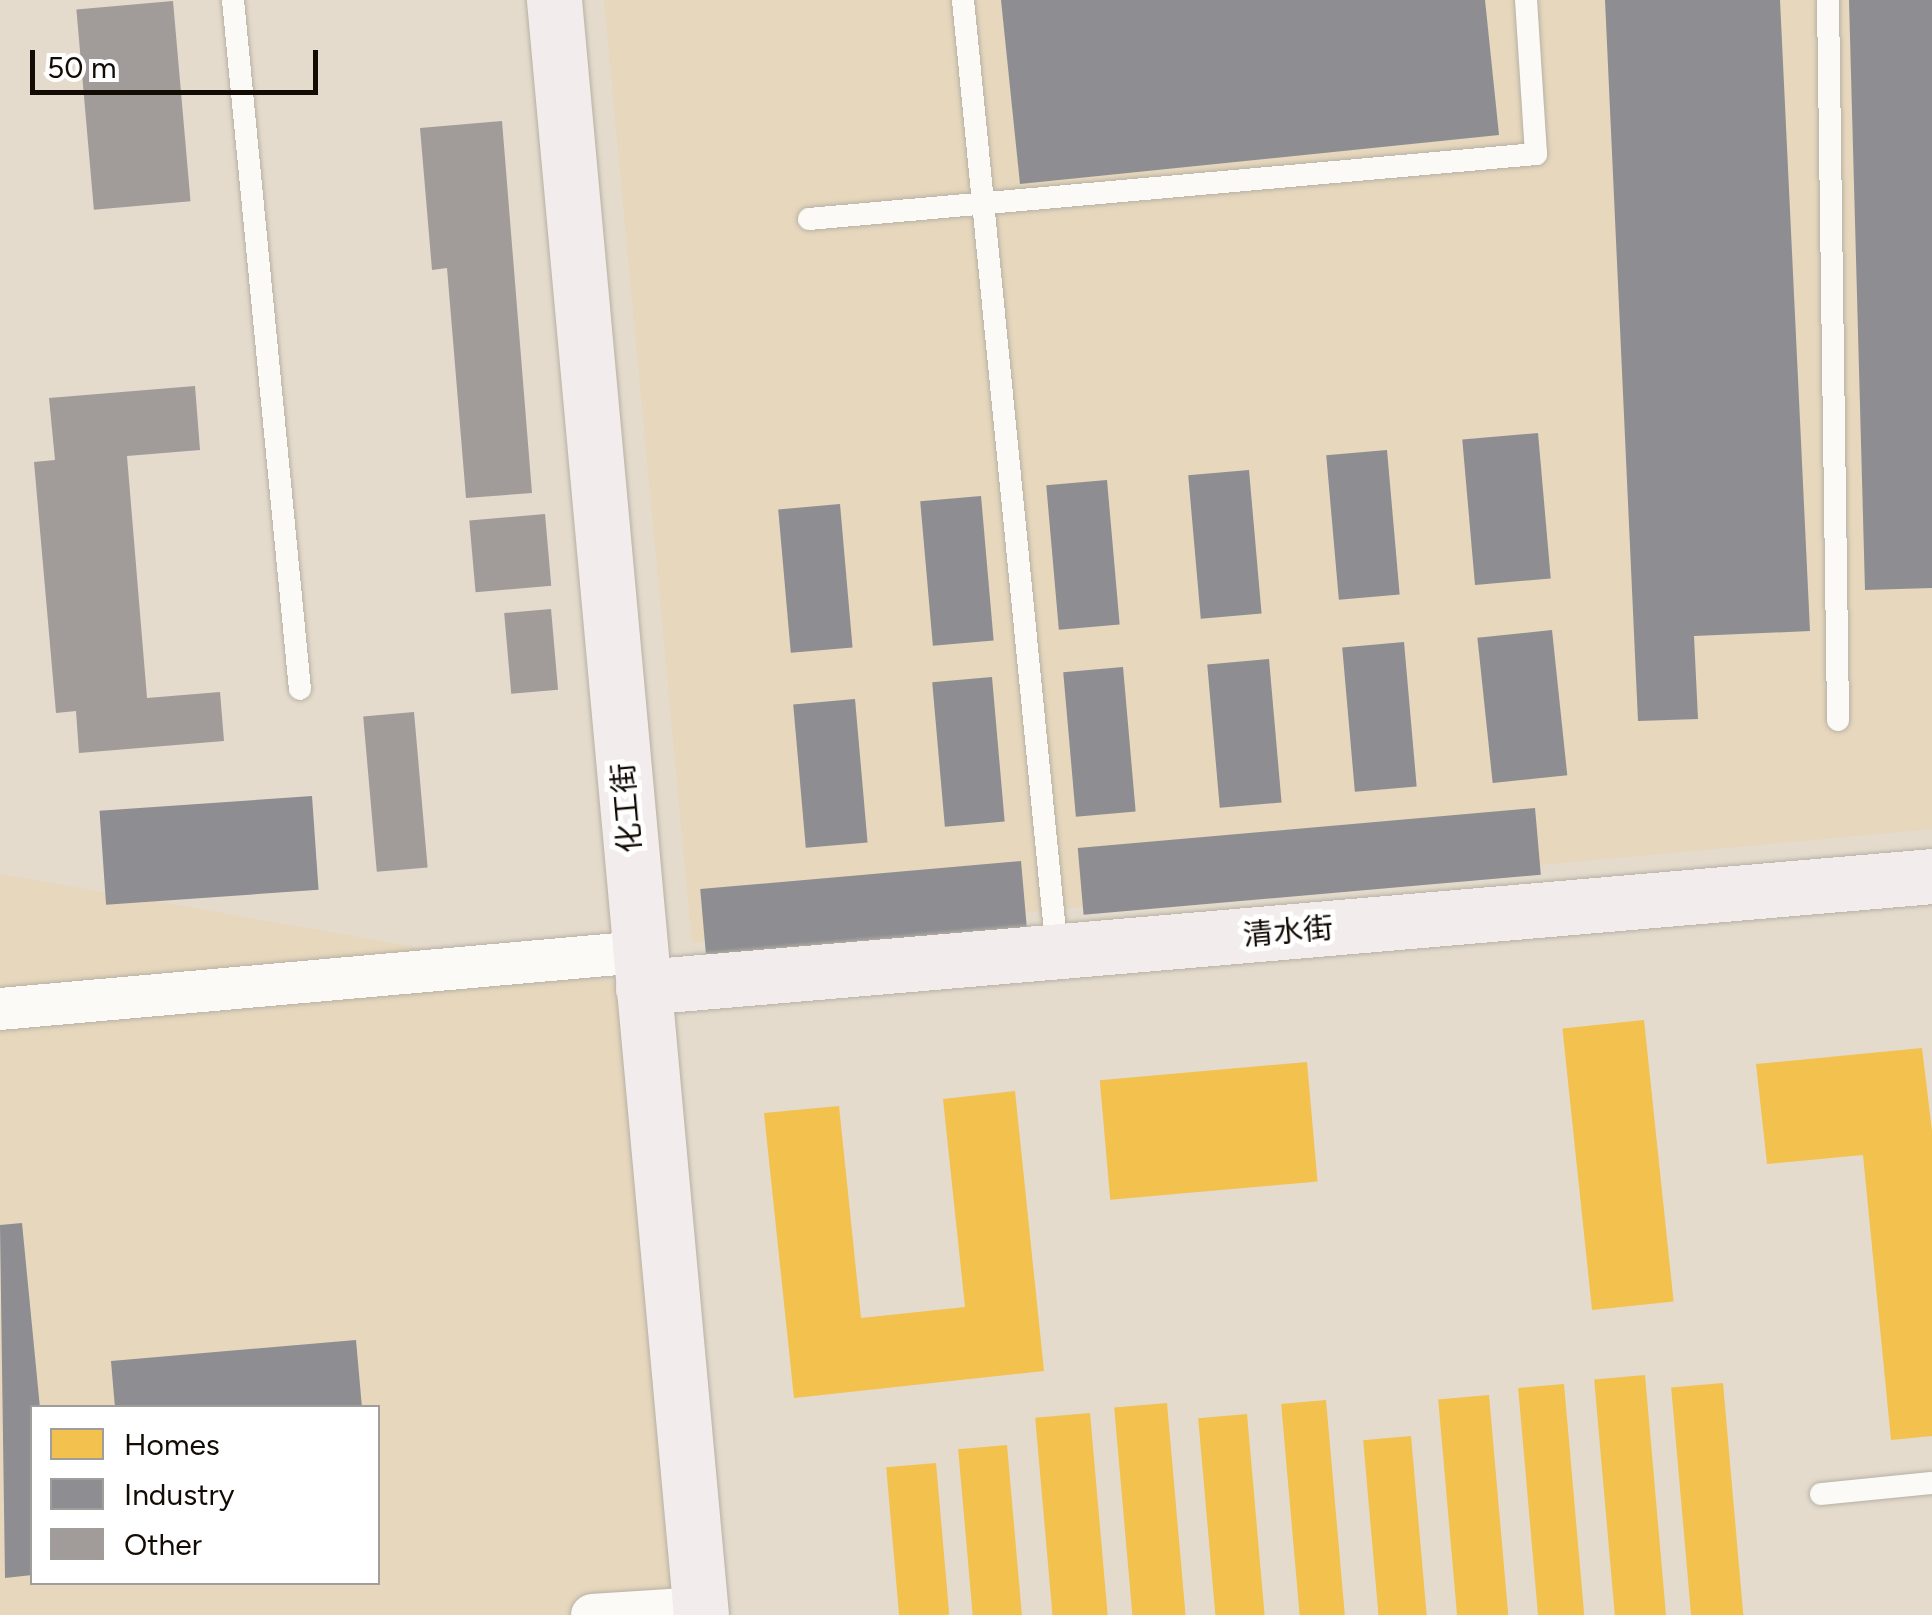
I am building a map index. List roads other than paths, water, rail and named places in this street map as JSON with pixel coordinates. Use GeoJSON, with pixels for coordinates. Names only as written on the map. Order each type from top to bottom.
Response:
{"type":"FeatureCollection","features":[{"type":"Feature","properties":{"kind":"street","name":"化工街"},"geometry":{"type":"LineString","coordinates":[[554,0],[701,1612]]}},
{"type":"Feature","properties":{"kind":"street","name":"清水街"},"geometry":{"type":"LineString","coordinates":[[642,969],[1056,952],[1932,876]]}},
{"type":"Feature","properties":{"kind":"street"},"geometry":{"type":"LineString","coordinates":[[0,1008],[642,969]]}},
{"type":"Feature","properties":{"kind":"street"},"geometry":{"type":"LineString","coordinates":[[592,1615],[701,1612]]}},
{"type":"Feature","properties":{"kind":"lane"},"geometry":{"type":"LineString","coordinates":[[232,0],[300,689]]}},
{"type":"Feature","properties":{"kind":"lane"},"geometry":{"type":"LineString","coordinates":[[963,0],[1056,952]]}},
{"type":"Feature","properties":{"kind":"lane"},"geometry":{"type":"LineString","coordinates":[[809,219],[1536,154],[1526,0]]}},
{"type":"Feature","properties":{"kind":"lane"},"geometry":{"type":"LineString","coordinates":[[1828,0],[1838,720]]}},
{"type":"Feature","properties":{"kind":"lane"},"geometry":{"type":"LineString","coordinates":[[1821,1494],[1932,1483]]}}]}
